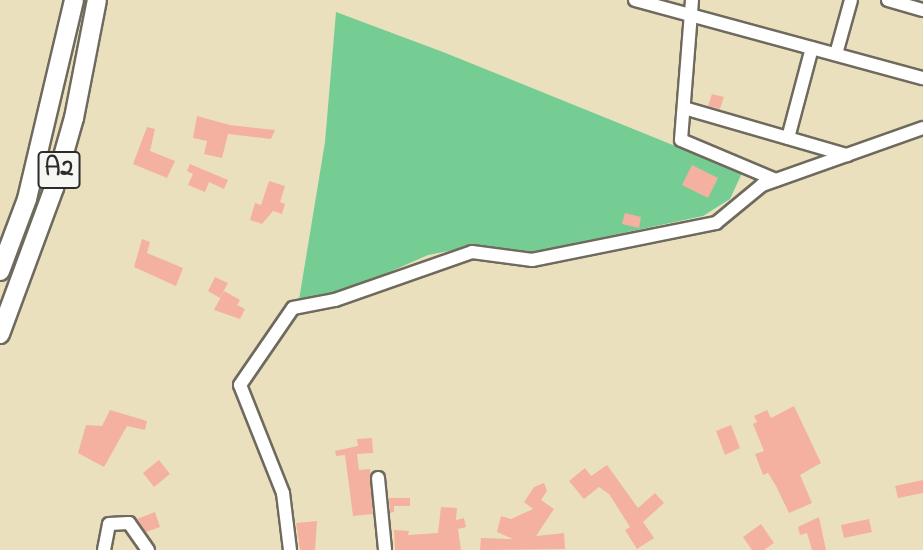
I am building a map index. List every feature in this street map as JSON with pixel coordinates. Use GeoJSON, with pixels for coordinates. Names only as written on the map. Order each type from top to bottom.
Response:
{"type":"FeatureCollection","features":[{"type":"Feature","properties":{"kind":"highway","name":"A2"},"geometry":{"type":"LineString","coordinates":[[0,271],[27,198],[74,0]]}},
{"type":"Feature","properties":{"kind":"highway","name":"A2"},"geometry":{"type":"LineString","coordinates":[[0,334],[54,188],[74,118],[97,0]]}},
{"type":"Feature","properties":{"kind":"street"},"geometry":{"type":"LineString","coordinates":[[635,0],[923,78]]}},
{"type":"Feature","properties":{"kind":"street"},"geometry":{"type":"LineString","coordinates":[[692,0],[681,140],[776,180]]}},
{"type":"Feature","properties":{"kind":"street"},"geometry":{"type":"LineString","coordinates":[[836,54],[851,0]]}},
{"type":"Feature","properties":{"kind":"street"},"geometry":{"type":"LineString","coordinates":[[888,0],[923,10]]}},
{"type":"Feature","properties":{"kind":"street"},"geometry":{"type":"LineString","coordinates":[[788,138],[812,48]]}},
{"type":"Feature","properties":{"kind":"street"},"geometry":{"type":"LineString","coordinates":[[684,108],[847,155]]}},
{"type":"Feature","properties":{"kind":"street"},"geometry":{"type":"LineString","coordinates":[[290,550],[283,493],[240,385],[293,308],[335,300],[472,252],[532,260],[716,223],[762,185],[923,128]]}},
{"type":"Feature","properties":{"kind":"street"},"geometry":{"type":"LineString","coordinates":[[378,478],[385,550]]}},
{"type":"Feature","properties":{"kind":"street"},"geometry":{"type":"LineString","coordinates":[[104,550],[109,524],[129,523],[148,550]]}},
{"type":"Feature","properties":{"kind":"green space"},"geometry":{"type":"Polygon","coordinates":[[[336,12],[443,52],[742,173],[730,199],[703,216],[534,252],[469,247],[428,255],[344,292],[303,303],[299,300],[325,142],[336,12]]]}},
{"type":"Feature","properties":{"kind":"building"},"geometry":{"type":"Polygon","coordinates":[[[712,94],[724,97],[720,109],[708,106],[712,94]]]}},
{"type":"Feature","properties":{"kind":"building"},"geometry":{"type":"Polygon","coordinates":[[[197,116],[230,125],[275,130],[271,139],[228,134],[222,158],[204,154],[207,141],[193,138],[197,116]]]}},
{"type":"Feature","properties":{"kind":"building"},"geometry":{"type":"Polygon","coordinates":[[[147,127],[155,129],[150,151],[175,161],[167,178],[133,164],[147,127]]]}},
{"type":"Feature","properties":{"kind":"building"},"geometry":{"type":"Polygon","coordinates":[[[190,164],[228,180],[224,189],[209,182],[205,192],[188,185],[193,174],[187,171],[190,164]]]}},
{"type":"Feature","properties":{"kind":"building"},"geometry":{"type":"Polygon","coordinates":[[[692,165],[718,178],[708,198],[682,185],[692,165]]]}},
{"type":"Feature","properties":{"kind":"building"},"geometry":{"type":"Polygon","coordinates":[[[269,181],[285,186],[280,202],[285,204],[282,214],[273,211],[262,224],[250,220],[255,203],[261,205],[269,181]]]}},
{"type":"Feature","properties":{"kind":"building"},"geometry":{"type":"Polygon","coordinates":[[[625,213],[641,217],[639,228],[622,224],[625,213]]]}},
{"type":"Feature","properties":{"kind":"building"},"geometry":{"type":"Polygon","coordinates":[[[142,239],[150,242],[147,253],[183,268],[176,286],[134,267],[142,239]]]}},
{"type":"Feature","properties":{"kind":"building"},"geometry":{"type":"Polygon","coordinates":[[[215,277],[228,283],[220,298],[208,291],[215,277]]]}},
{"type":"Feature","properties":{"kind":"building"},"geometry":{"type":"Polygon","coordinates":[[[224,291],[240,300],[237,305],[245,309],[240,319],[214,310],[224,291]]]}},
{"type":"Feature","properties":{"kind":"building"},"geometry":{"type":"Polygon","coordinates":[[[794,406],[821,463],[800,475],[812,503],[789,513],[768,473],[763,475],[755,454],[764,451],[753,424],[757,422],[754,416],[767,410],[771,418],[794,406]]]}},
{"type":"Feature","properties":{"kind":"building"},"geometry":{"type":"Polygon","coordinates":[[[110,410],[147,421],[145,430],[127,426],[104,467],[78,453],[86,425],[102,426],[110,410]]]}},
{"type":"Feature","properties":{"kind":"building"},"geometry":{"type":"Polygon","coordinates":[[[731,425],[740,448],[725,455],[716,431],[731,425]]]}},
{"type":"Feature","properties":{"kind":"building"},"geometry":{"type":"Polygon","coordinates":[[[372,438],[373,453],[357,454],[359,470],[370,469],[373,514],[353,516],[345,455],[336,456],[335,451],[358,446],[357,439],[372,438]]]}},
{"type":"Feature","properties":{"kind":"building"},"geometry":{"type":"Polygon","coordinates":[[[159,460],[170,474],[154,487],[143,473],[159,460]]]}},
{"type":"Feature","properties":{"kind":"building"},"geometry":{"type":"Polygon","coordinates":[[[607,465],[638,508],[655,493],[664,503],[643,522],[654,538],[637,549],[625,530],[630,527],[609,494],[599,487],[584,499],[569,481],[585,468],[591,476],[607,465]]]}},
{"type":"Feature","properties":{"kind":"building"},"geometry":{"type":"Polygon","coordinates":[[[923,480],[923,493],[898,498],[895,486],[923,480]]]}},
{"type":"Feature","properties":{"kind":"building"},"geometry":{"type":"Polygon","coordinates":[[[544,483],[547,491],[541,500],[554,509],[536,536],[564,533],[565,549],[480,550],[481,538],[513,539],[497,532],[501,516],[511,519],[533,509],[524,502],[534,487],[544,483]]]}},
{"type":"Feature","properties":{"kind":"building"},"geometry":{"type":"Polygon","coordinates":[[[389,498],[410,498],[410,506],[394,506],[394,512],[390,513],[389,498]]]}},
{"type":"Feature","properties":{"kind":"building"},"geometry":{"type":"Polygon","coordinates":[[[441,507],[457,508],[456,520],[464,518],[466,527],[458,529],[461,550],[395,550],[394,530],[409,531],[408,535],[438,533],[441,507]]]}},
{"type":"Feature","properties":{"kind":"building"},"geometry":{"type":"Polygon","coordinates":[[[155,512],[160,527],[146,532],[137,519],[155,512]]]}},
{"type":"Feature","properties":{"kind":"building"},"geometry":{"type":"Polygon","coordinates":[[[819,517],[826,550],[812,550],[807,533],[800,535],[798,527],[819,517]]]}},
{"type":"Feature","properties":{"kind":"building"},"geometry":{"type":"Polygon","coordinates":[[[869,519],[872,532],[844,538],[841,525],[869,519]]]}},
{"type":"Feature","properties":{"kind":"building"},"geometry":{"type":"Polygon","coordinates":[[[317,521],[315,550],[300,550],[296,523],[317,521]]]}},
{"type":"Feature","properties":{"kind":"building"},"geometry":{"type":"Polygon","coordinates":[[[761,524],[774,543],[764,550],[752,550],[743,537],[761,524]]]}}]}
